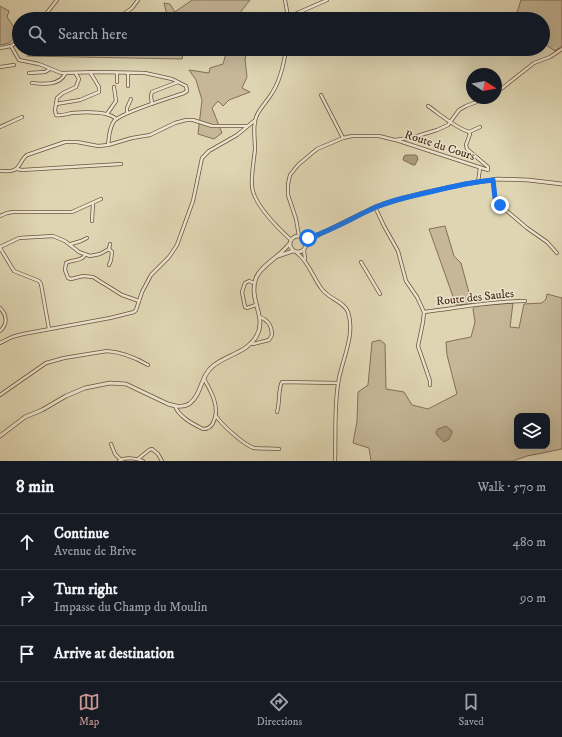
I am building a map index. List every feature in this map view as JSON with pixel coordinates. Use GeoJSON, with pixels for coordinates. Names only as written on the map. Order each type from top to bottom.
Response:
{"type":"FeatureCollection","features":[{"type":"Feature","properties":{"kind":"street"},"geometry":{"type":"LineString","coordinates":[[48,12],[57,0]]}},
{"type":"Feature","properties":{"kind":"street"},"geometry":{"type":"LineString","coordinates":[[127,12],[138,0]]}},
{"type":"Feature","properties":{"kind":"street"},"geometry":{"type":"LineString","coordinates":[[285,0],[287,12]]}},
{"type":"Feature","properties":{"kind":"street"},"geometry":{"type":"LineString","coordinates":[[301,12],[327,0]]}},
{"type":"Feature","properties":{"kind":"street"},"geometry":{"type":"LineString","coordinates":[[0,48],[11,46]]}},
{"type":"Feature","properties":{"kind":"street"},"geometry":{"type":"LineString","coordinates":[[502,88],[534,63],[562,49]]}},
{"type":"Feature","properties":{"kind":"street"},"geometry":{"type":"LineString","coordinates":[[17,56],[19,60],[34,63],[65,74],[90,72],[153,74],[186,86],[186,92],[127,113],[116,119],[112,126],[108,146]]}},
{"type":"Feature","properties":{"kind":"street"},"geometry":{"type":"LineString","coordinates":[[285,56],[276,87],[257,113],[254,121],[252,182],[253,192],[260,205],[274,223],[291,240]]}},
{"type":"Feature","properties":{"kind":"street"},"geometry":{"type":"LineString","coordinates":[[0,67],[14,65]]}},
{"type":"Feature","properties":{"kind":"street"},"geometry":{"type":"LineString","coordinates":[[29,74],[45,72],[50,69]]}},
{"type":"Feature","properties":{"kind":"street"},"geometry":{"type":"LineString","coordinates":[[56,104],[80,100],[100,92],[100,87],[90,72]]}},
{"type":"Feature","properties":{"kind":"street"},"geometry":{"type":"LineString","coordinates":[[76,73],[79,79],[78,83],[74,88],[59,95],[57,98],[55,113],[58,116],[77,113],[107,114],[116,119]]}},
{"type":"Feature","properties":{"kind":"street"},"geometry":{"type":"LineString","coordinates":[[117,73],[117,82]]}},
{"type":"Feature","properties":{"kind":"street"},"geometry":{"type":"LineString","coordinates":[[128,73],[128,86]]}},
{"type":"Feature","properties":{"kind":"street"},"geometry":{"type":"LineString","coordinates":[[32,83],[47,84],[58,81],[62,79],[65,74]]}},
{"type":"Feature","properties":{"kind":"street"},"geometry":{"type":"LineString","coordinates":[[152,104],[152,92],[178,82]]}},
{"type":"Feature","properties":{"kind":"street"},"geometry":{"type":"LineString","coordinates":[[107,114],[116,101],[114,87]]}},
{"type":"Feature","properties":{"kind":"street"},"geometry":{"type":"LineString","coordinates":[[320,95],[343,138]]}},
{"type":"Feature","properties":{"kind":"street"},"geometry":{"type":"LineString","coordinates":[[127,113],[127,108],[131,99]]}},
{"type":"Feature","properties":{"kind":"street"},"geometry":{"type":"LineString","coordinates":[[428,106],[451,122],[459,110],[472,104]]}},
{"type":"Feature","properties":{"kind":"street"},"geometry":{"type":"LineString","coordinates":[[0,127],[22,117]]}},
{"type":"Feature","properties":{"kind":"street"},"geometry":{"type":"LineString","coordinates":[[17,169],[23,157],[57,144],[71,142],[108,146],[132,138],[150,135],[175,123],[186,120],[193,120],[212,126],[248,126]]}},
{"type":"Feature","properties":{"kind":"street"},"geometry":{"type":"LineString","coordinates":[[0,343],[12,337],[131,313],[136,310],[142,292],[151,275],[169,257],[177,245],[193,200],[202,158],[209,151],[237,134],[254,121]]}},
{"type":"Feature","properties":{"kind":"street","name":"Route du Cours"},"geometry":{"type":"LineString","coordinates":[[300,237],[288,195],[290,175],[298,165],[318,149],[343,138],[366,135],[395,140],[480,168],[488,169],[488,167],[467,149],[466,145],[470,134],[469,132],[451,122],[437,130],[414,137],[395,140]]}},
{"type":"Feature","properties":{"kind":"street"},"geometry":{"type":"LineString","coordinates":[[469,132],[480,127]]}},
{"type":"Feature","properties":{"kind":"street"},"geometry":{"type":"LineString","coordinates":[[0,172],[17,169],[22,170],[121,164]]}},
{"type":"Feature","properties":{"kind":"street","name":"Route du Cours"},"geometry":{"type":"LineString","coordinates":[[478,182],[480,168]]}},
{"type":"Feature","properties":{"kind":"street"},"geometry":{"type":"LineString","coordinates":[[493,180],[495,198],[500,205],[527,228],[547,242],[557,253]]}},
{"type":"Feature","properties":{"kind":"street"},"geometry":{"type":"LineString","coordinates":[[0,436],[25,417],[42,410],[66,396],[86,388],[110,383],[126,384],[168,404],[175,406],[186,406],[196,396],[206,373],[213,366],[244,349],[255,338],[259,330],[260,317],[256,305],[254,283],[260,272],[278,256],[293,238],[308,238],[320,234],[375,208],[413,196],[478,182],[493,180],[528,180],[562,184]]}},
{"type":"Feature","properties":{"kind":"street"},"geometry":{"type":"LineString","coordinates":[[0,216],[13,212],[72,212],[101,199]]}},
{"type":"Feature","properties":{"kind":"street"},"geometry":{"type":"LineString","coordinates":[[92,221],[93,203]]}},
{"type":"Feature","properties":{"kind":"street","name":"Route des Saules"},"geometry":{"type":"LineString","coordinates":[[375,208],[398,251],[406,281],[417,297],[424,312],[505,301],[525,301]]}},
{"type":"Feature","properties":{"kind":"street"},"geometry":{"type":"LineString","coordinates":[[305,262],[304,250],[306,246],[320,234]]}},
{"type":"Feature","properties":{"kind":"street"},"geometry":{"type":"LineString","coordinates":[[49,329],[41,284],[39,281],[14,271],[0,247],[19,238],[48,236],[58,238],[71,244],[79,252],[85,255],[95,256],[109,249]]}},
{"type":"Feature","properties":{"kind":"street"},"geometry":{"type":"LineString","coordinates":[[300,237],[304,240],[306,246]]}},
{"type":"Feature","properties":{"kind":"street"},"geometry":{"type":"LineString","coordinates":[[71,244],[87,238]]}},
{"type":"Feature","properties":{"kind":"street"},"geometry":{"type":"LineString","coordinates":[[109,264],[112,254],[111,250],[109,249],[110,244]]}},
{"type":"Feature","properties":{"kind":"street"},"geometry":{"type":"LineString","coordinates":[[289,244],[290,248],[305,262],[326,295],[340,303],[348,312],[350,327],[347,349],[338,383],[335,461]]}},
{"type":"Feature","properties":{"kind":"street"},"geometry":{"type":"LineString","coordinates":[[297,253],[304,250]]}},
{"type":"Feature","properties":{"kind":"street"},"geometry":{"type":"LineString","coordinates":[[278,256],[293,251]]}},
{"type":"Feature","properties":{"kind":"street"},"geometry":{"type":"LineString","coordinates":[[85,255],[81,259],[66,263],[65,270],[68,278],[71,279],[84,276],[93,277],[122,295],[139,301]]}},
{"type":"Feature","properties":{"kind":"street"},"geometry":{"type":"LineString","coordinates":[[361,262],[380,294]]}},
{"type":"Feature","properties":{"kind":"street"},"geometry":{"type":"LineString","coordinates":[[254,283],[249,281],[245,283],[242,292],[243,304],[247,308],[256,305]]}},
{"type":"Feature","properties":{"kind":"street"},"geometry":{"type":"LineString","coordinates":[[0,308],[5,314],[6,319],[5,326],[0,331]]}},
{"type":"Feature","properties":{"kind":"street"},"geometry":{"type":"LineString","coordinates":[[424,312],[418,346],[430,385]]}},
{"type":"Feature","properties":{"kind":"street"},"geometry":{"type":"LineString","coordinates":[[251,343],[253,344],[269,340],[272,335],[272,330],[268,322],[260,317]]}},
{"type":"Feature","properties":{"kind":"street"},"geometry":{"type":"LineString","coordinates":[[0,395],[46,363],[64,358],[107,351],[140,360],[148,365]]}},
{"type":"Feature","properties":{"kind":"street"},"geometry":{"type":"LineString","coordinates":[[175,406],[176,410],[190,422],[203,429],[209,427],[216,416],[216,411],[214,399],[204,378]]}},
{"type":"Feature","properties":{"kind":"street"},"geometry":{"type":"LineString","coordinates":[[277,412],[280,385],[282,382],[338,383]]}},
{"type":"Feature","properties":{"kind":"street"},"geometry":{"type":"LineString","coordinates":[[216,416],[233,434],[249,446],[255,448],[279,449]]}},
{"type":"Feature","properties":{"kind":"street"},"geometry":{"type":"LineString","coordinates":[[111,444],[114,454],[120,460],[138,459],[143,461]]}},
{"type":"Feature","properties":{"kind":"street"},"geometry":{"type":"LineString","coordinates":[[138,459],[146,451],[152,449],[158,454],[162,461]]}},
{"type":"Feature","properties":{"kind":"shaded area"},"geometry":{"type":"Polygon","coordinates":[[[192,0],[250,0],[241,12],[175,12],[192,0]]]}},
{"type":"Feature","properties":{"kind":"shaded area"},"geometry":{"type":"Polygon","coordinates":[[[521,0],[562,0],[562,46],[555,51],[550,48],[550,12],[517,12],[521,0]]]}},
{"type":"Feature","properties":{"kind":"shaded area"},"geometry":{"type":"Polygon","coordinates":[[[164,3],[170,4],[175,12],[166,12],[164,3]]]}},
{"type":"Feature","properties":{"kind":"shaded area"},"geometry":{"type":"Polygon","coordinates":[[[0,6],[9,11],[7,17],[12,24],[12,40],[9,43],[0,45],[0,6]]]}},
{"type":"Feature","properties":{"kind":"shaded area"},"geometry":{"type":"Polygon","coordinates":[[[27,56],[183,56],[182,59],[27,56]]]}},
{"type":"Feature","properties":{"kind":"shaded area"},"geometry":{"type":"Polygon","coordinates":[[[225,56],[246,56],[247,77],[242,88],[250,92],[229,100],[223,106],[218,101],[212,108],[222,133],[214,139],[198,134],[202,100],[196,80],[189,70],[209,73],[210,68],[223,64],[225,56]]]}},
{"type":"Feature","properties":{"kind":"shaded area"},"geometry":{"type":"Polygon","coordinates":[[[404,156],[417,156],[418,159],[415,165],[403,160],[404,156]]]}},
{"type":"Feature","properties":{"kind":"shaded area"},"geometry":{"type":"Polygon","coordinates":[[[445,226],[454,256],[461,263],[472,304],[456,305],[429,229],[445,226]]]}},
{"type":"Feature","properties":{"kind":"shaded area"},"geometry":{"type":"Polygon","coordinates":[[[547,294],[562,298],[562,449],[527,456],[513,461],[371,461],[369,448],[353,443],[357,421],[358,392],[368,385],[372,342],[380,340],[385,344],[386,389],[404,392],[412,405],[428,409],[457,394],[447,355],[446,342],[471,337],[475,322],[473,309],[475,306],[513,303],[510,327],[519,328],[524,304],[542,303],[546,299],[547,294]]]}},
{"type":"Feature","properties":{"kind":"shaded area"},"geometry":{"type":"Polygon","coordinates":[[[446,426],[452,431],[452,433],[449,439],[444,442],[436,432],[438,429],[446,426]]]}},
{"type":"Feature","properties":{"kind":"route"},"geometry":{"type":"LineString","coordinates":[[308,238],[396,200],[465,184],[493,180],[493,191],[495,198],[500,205]]}}]}
